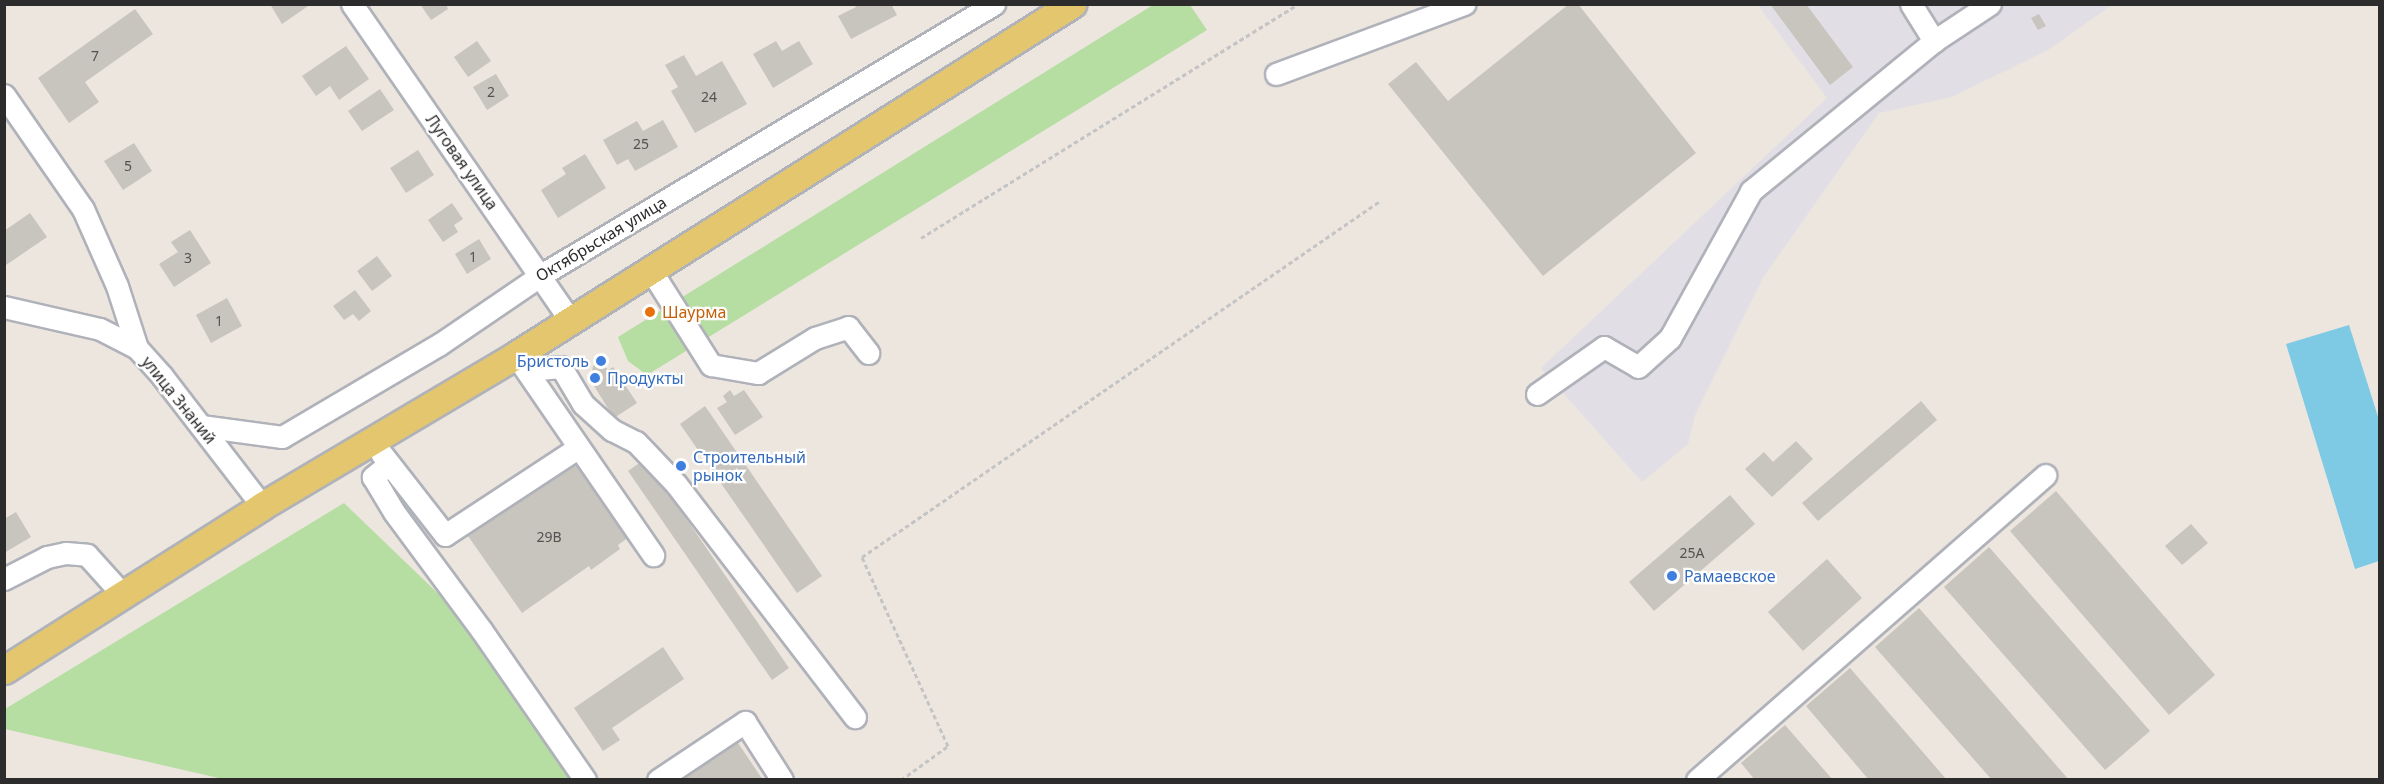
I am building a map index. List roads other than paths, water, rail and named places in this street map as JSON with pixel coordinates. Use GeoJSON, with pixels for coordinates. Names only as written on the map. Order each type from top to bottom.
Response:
{"type":"FeatureCollection","features":[{"type":"Feature","properties":{"kind":"main road"},"geometry":{"type":"LineString","coordinates":[[4,669],[262,506],[372,441],[521,363],[570,320],[1072,4]]}},
{"type":"Feature","properties":{"kind":"street","name":"Луговая улица"},"geometry":{"type":"LineString","coordinates":[[352,4],[570,320]]}},
{"type":"Feature","properties":{"kind":"street","name":"Октябрьская улица"},"geometry":{"type":"LineString","coordinates":[[201,426],[282,437],[440,344],[541,275],[994,4]]}},
{"type":"Feature","properties":{"kind":"street"},"geometry":{"type":"LineString","coordinates":[[1276,74],[1464,4]]}},
{"type":"Feature","properties":{"kind":"street"},"geometry":{"type":"LineString","coordinates":[[1911,4],[1934,41]]}},
{"type":"Feature","properties":{"kind":"street"},"geometry":{"type":"LineString","coordinates":[[1538,394],[1604,347],[1638,367],[1670,338],[1751,191],[1934,41],[1990,4]]}},
{"type":"Feature","properties":{"kind":"street"},"geometry":{"type":"LineString","coordinates":[[4,94],[83,210],[117,286],[137,348]]}},
{"type":"Feature","properties":{"kind":"street"},"geometry":{"type":"LineString","coordinates":[[650,269],[711,365],[758,373],[815,338],[848,327],[868,353]]}},
{"type":"Feature","properties":{"kind":"street","name":"улица Знаний"},"geometry":{"type":"LineString","coordinates":[[4,307],[100,329],[137,348],[262,506]]}},
{"type":"Feature","properties":{"kind":"street"},"geometry":{"type":"LineString","coordinates":[[521,363],[653,555]]}},
{"type":"Feature","properties":{"kind":"street"},"geometry":{"type":"LineString","coordinates":[[521,363],[561,367],[583,404],[612,430],[636,442],[676,484],[855,717]]}},
{"type":"Feature","properties":{"kind":"street"},"geometry":{"type":"LineString","coordinates":[[372,441],[445,535],[579,447]]}},
{"type":"Feature","properties":{"kind":"street"},"geometry":{"type":"LineString","coordinates":[[389,464],[373,477],[393,512],[482,631],[585,780]]}},
{"type":"Feature","properties":{"kind":"street"},"geometry":{"type":"LineString","coordinates":[[1698,780],[2046,476]]}},
{"type":"Feature","properties":{"kind":"street"},"geometry":{"type":"LineString","coordinates":[[4,579],[47,557],[66,553],[87,555],[123,595]]}},
{"type":"Feature","properties":{"kind":"street"},"geometry":{"type":"LineString","coordinates":[[658,780],[745,722],[782,780]]}},
{"type":"Feature","properties":{"kind":"water"},"geometry":{"type":"Polygon","coordinates":[[[2349,325],[2380,423],[2379,561],[2355,569],[2286,344],[2349,325]]]}},
{"type":"Feature","properties":{"kind":"place","name":"Шаурма"},"geometry":{"type":"Point","coordinates":[650,312]}},
{"type":"Feature","properties":{"kind":"place","name":"Бристоль"},"geometry":{"type":"Point","coordinates":[601,361]}},
{"type":"Feature","properties":{"kind":"place","name":"Продукты"},"geometry":{"type":"Point","coordinates":[595,378]}},
{"type":"Feature","properties":{"kind":"place","name":"Строительный рынок"},"geometry":{"type":"Point","coordinates":[681,466]}},
{"type":"Feature","properties":{"kind":"place","name":"Рамаевское"},"geometry":{"type":"Point","coordinates":[1672,576]}}]}
